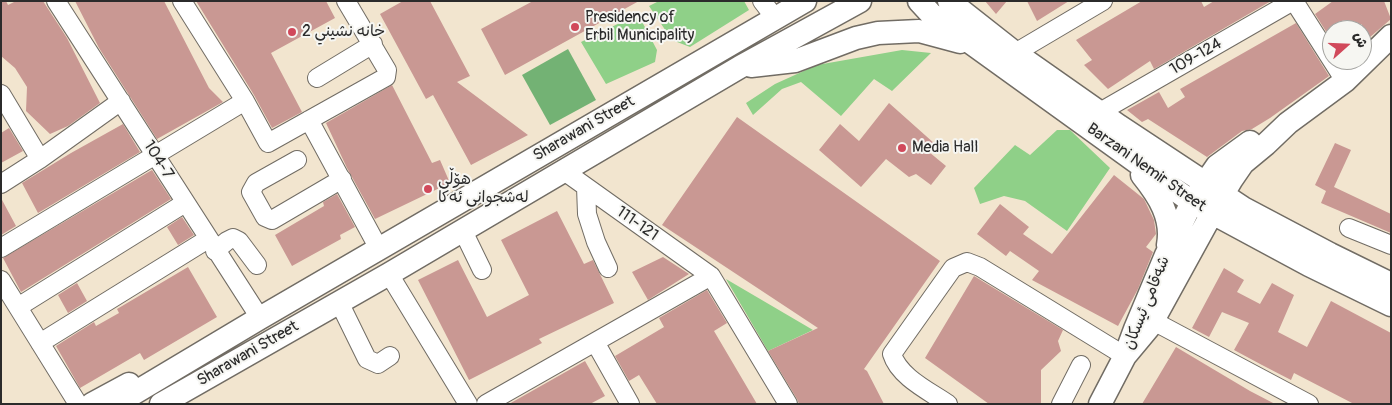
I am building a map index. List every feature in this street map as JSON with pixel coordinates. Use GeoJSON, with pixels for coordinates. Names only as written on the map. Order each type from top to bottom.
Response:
{"type":"FeatureCollection","features":[{"type":"Feature","properties":{"kind":"main road","name":"Sharawani Street"},"geometry":{"type":"LineString","coordinates":[[160,404],[389,274],[740,67],[860,1]]}},
{"type":"Feature","properties":{"kind":"main road","name":"Barzani Nemir Street"},"geometry":{"type":"LineString","coordinates":[[920,1],[931,14],[987,42],[1015,53],[1180,166],[1256,237],[1391,305]]}},
{"type":"Feature","properties":{"kind":"main road","name":"Barzani Nemir Street"},"geometry":{"type":"LineString","coordinates":[[949,1],[987,42],[1122,152],[1192,202],[1214,199],[1243,208],[1391,284]]}},
{"type":"Feature","properties":{"kind":"main road"},"geometry":{"type":"LineString","coordinates":[[965,1],[987,42]]}},
{"type":"Feature","properties":{"kind":"main road","name":"Sharawani Street"},"geometry":{"type":"LineString","coordinates":[[116,404],[786,6]]}},
{"type":"Feature","properties":{"kind":"main road"},"geometry":{"type":"LineString","coordinates":[[740,67],[795,61],[856,38],[878,33],[919,31],[987,42]]}},
{"type":"Feature","properties":{"kind":"main road"},"geometry":{"type":"LineString","coordinates":[[1180,166],[1203,168],[1243,155],[1345,81],[1391,36]]}},
{"type":"Feature","properties":{"kind":"main road"},"geometry":{"type":"LineString","coordinates":[[1122,152],[1160,198],[1168,218],[1174,262],[1209,234],[1217,232],[1256,237]]}},
{"type":"Feature","properties":{"kind":"main road"},"geometry":{"type":"LineString","coordinates":[[1243,155],[1240,185],[1243,193],[1249,202],[1280,228]]}},
{"type":"Feature","properties":{"kind":"main road","name":"شەقامی ئیسکان"},"geometry":{"type":"LineString","coordinates":[[1100,404],[1126,356],[1135,328],[1214,199],[1243,163],[1243,155]]}},
{"type":"Feature","properties":{"kind":"main road","name":"شەقامی ئیسکان"},"geometry":{"type":"LineString","coordinates":[[1174,262],[1192,202]]}},
{"type":"Feature","properties":{"kind":"main road","name":"Sharawani Street"},"geometry":{"type":"LineString","coordinates":[[186,404],[254,363],[338,302]]}},
{"type":"Feature","properties":{"kind":"main road","name":"Sharawani Street"},"geometry":{"type":"LineString","coordinates":[[92,404],[260,318]]}},
{"type":"Feature","properties":{"kind":"street","name":"104-7"},"geometry":{"type":"LineString","coordinates":[[56,1],[260,318]]}},
{"type":"Feature","properties":{"kind":"street"},"geometry":{"type":"LineString","coordinates":[[182,1],[245,101],[268,143],[386,77],[387,70],[346,1]]}},
{"type":"Feature","properties":{"kind":"street"},"geometry":{"type":"LineString","coordinates":[[1015,53],[1104,1]]}},
{"type":"Feature","properties":{"kind":"street"},"geometry":{"type":"LineString","coordinates":[[1293,1],[1345,81]]}},
{"type":"Feature","properties":{"kind":"street","name":"109-124"},"geometry":{"type":"LineString","coordinates":[[1100,112],[1293,1]]}},
{"type":"Feature","properties":{"kind":"street"},"geometry":{"type":"LineString","coordinates":[[317,78],[373,44]]}},
{"type":"Feature","properties":{"kind":"street"},"geometry":{"type":"LineString","coordinates":[[1,94],[40,159]]}},
{"type":"Feature","properties":{"kind":"street"},"geometry":{"type":"LineString","coordinates":[[1,184],[40,159],[121,101]]}},
{"type":"Feature","properties":{"kind":"street"},"geometry":{"type":"LineString","coordinates":[[1,248],[245,101]]}},
{"type":"Feature","properties":{"kind":"street"},"geometry":{"type":"LineString","coordinates":[[309,120],[379,249]]}},
{"type":"Feature","properties":{"kind":"street"},"geometry":{"type":"LineString","coordinates":[[297,160],[256,184],[251,192],[268,220],[272,220],[342,179]]}},
{"type":"Feature","properties":{"kind":"street","name":"111-121"},"geometry":{"type":"LineString","coordinates":[[564,171],[711,276]]}},
{"type":"Feature","properties":{"kind":"street"},"geometry":{"type":"LineString","coordinates":[[586,187],[587,214],[596,242],[608,268]]}},
{"type":"Feature","properties":{"kind":"street"},"geometry":{"type":"LineString","coordinates":[[18,307],[185,203]]}},
{"type":"Feature","properties":{"kind":"street"},"geometry":{"type":"LineString","coordinates":[[1350,228],[1391,245]]}},
{"type":"Feature","properties":{"kind":"street"},"geometry":{"type":"LineString","coordinates":[[463,231],[482,270]]}},
{"type":"Feature","properties":{"kind":"street"},"geometry":{"type":"LineString","coordinates":[[40,343],[212,245],[233,238],[239,241],[257,265]]}},
{"type":"Feature","properties":{"kind":"street"},"geometry":{"type":"LineString","coordinates":[[948,404],[902,372],[895,364],[892,354],[953,268],[967,262],[980,267],[1126,356]]}},
{"type":"Feature","properties":{"kind":"street"},"geometry":{"type":"LineString","coordinates":[[389,274],[468,404]]}},
{"type":"Feature","properties":{"kind":"street"},"geometry":{"type":"LineString","coordinates":[[486,404],[711,276],[788,404]]}},
{"type":"Feature","properties":{"kind":"street"},"geometry":{"type":"LineString","coordinates":[[1,280],[78,404]]}},
{"type":"Feature","properties":{"kind":"street"},"geometry":{"type":"LineString","coordinates":[[338,302],[367,360],[378,364],[390,356]]}},
{"type":"Feature","properties":{"kind":"street"},"geometry":{"type":"LineString","coordinates":[[1157,323],[1309,404]]}},
{"type":"Feature","properties":{"kind":"street"},"geometry":{"type":"LineString","coordinates":[[594,342],[630,404]]}},
{"type":"Feature","properties":{"kind":"street"},"geometry":{"type":"LineString","coordinates":[[1061,404],[1082,365]]}},
{"type":"Feature","properties":{"kind":"green space"},"geometry":{"type":"Polygon","coordinates":[[[659,1],[744,1],[749,10],[690,47],[672,40],[649,6],[659,1]]]}},
{"type":"Feature","properties":{"kind":"green space"},"geometry":{"type":"Polygon","coordinates":[[[638,14],[657,50],[655,62],[606,84],[581,42],[638,14]]]}},
{"type":"Feature","properties":{"kind":"green space"},"geometry":{"type":"Polygon","coordinates":[[[568,49],[596,100],[550,125],[522,75],[568,49]]]}},
{"type":"Feature","properties":{"kind":"green space"},"geometry":{"type":"Polygon","coordinates":[[[902,50],[931,53],[892,91],[874,79],[841,116],[801,82],[782,89],[753,115],[746,103],[775,84],[817,65],[902,50]]]}},
{"type":"Feature","properties":{"kind":"green space"},"geometry":{"type":"Polygon","coordinates":[[[1057,130],[1070,130],[1110,168],[1067,231],[1025,201],[1004,196],[980,204],[974,188],[1015,145],[1030,155],[1057,130]]]}},
{"type":"Feature","properties":{"kind":"green space"},"geometry":{"type":"Polygon","coordinates":[[[726,279],[813,330],[768,351],[726,279]]]}},
{"type":"Feature","properties":{"kind":"building"},"geometry":{"type":"Polygon","coordinates":[[[1,1],[6,1],[8,5],[16,1],[43,1],[67,38],[100,103],[68,126],[50,134],[26,111],[27,87],[15,68],[1,56],[1,1]]]}},
{"type":"Feature","properties":{"kind":"building"},"geometry":{"type":"Polygon","coordinates":[[[75,1],[164,1],[209,88],[223,102],[157,139],[99,48],[75,1]]]}},
{"type":"Feature","properties":{"kind":"building"},"geometry":{"type":"Polygon","coordinates":[[[196,1],[326,1],[335,18],[271,53],[302,112],[272,128],[196,1]]]}},
{"type":"Feature","properties":{"kind":"building"},"geometry":{"type":"Polygon","coordinates":[[[403,1],[430,1],[470,76],[457,82],[528,135],[471,165],[433,95],[426,99],[380,14],[403,1]]]}},
{"type":"Feature","properties":{"kind":"building"},"geometry":{"type":"Polygon","coordinates":[[[533,1],[639,1],[505,75],[481,29],[533,1]]]}},
{"type":"Feature","properties":{"kind":"building"},"geometry":{"type":"Polygon","coordinates":[[[985,1],[1007,1],[996,14],[985,1]]]}},
{"type":"Feature","properties":{"kind":"building"},"geometry":{"type":"Polygon","coordinates":[[[1027,1],[1069,1],[1037,21],[1027,1]]]}},
{"type":"Feature","properties":{"kind":"building"},"geometry":{"type":"Polygon","coordinates":[[[1142,1],[1201,1],[1204,7],[1214,1],[1271,1],[1154,69],[1150,61],[1108,89],[1084,65],[1092,60],[1076,40],[1142,1]]]}},
{"type":"Feature","properties":{"kind":"building"},"geometry":{"type":"Polygon","coordinates":[[[1333,1],[1384,1],[1391,19],[1372,35],[1372,20],[1322,20],[1322,25],[1315,14],[1333,1]]]}},
{"type":"Feature","properties":{"kind":"building"},"geometry":{"type":"Polygon","coordinates":[[[1296,23],[1322,65],[1322,70],[1325,70],[1329,76],[1270,118],[1252,129],[1242,131],[1207,157],[1148,119],[1142,122],[1127,110],[1159,92],[1168,108],[1185,97],[1180,89],[1296,23]]]}},
{"type":"Feature","properties":{"kind":"building"},"geometry":{"type":"Polygon","coordinates":[[[392,85],[432,163],[440,160],[450,183],[375,219],[347,168],[326,123],[392,85]]]}},
{"type":"Feature","properties":{"kind":"building","name":"Media Hall"},"geometry":{"type":"Polygon","coordinates":[[[889,103],[935,144],[929,152],[946,166],[931,185],[916,174],[909,177],[886,159],[861,187],[819,150],[840,124],[859,141],[889,103]]]}},
{"type":"Feature","properties":{"kind":"building"},"geometry":{"type":"Polygon","coordinates":[[[737,117],[940,261],[864,369],[867,371],[884,404],[799,404],[768,351],[818,328],[662,225],[737,117]]]}},
{"type":"Feature","properties":{"kind":"building"},"geometry":{"type":"Polygon","coordinates":[[[123,124],[140,152],[38,213],[22,183],[123,124]]]}},
{"type":"Feature","properties":{"kind":"building"},"geometry":{"type":"Polygon","coordinates":[[[9,128],[23,151],[1,163],[1,133],[9,128]]]}},
{"type":"Feature","properties":{"kind":"building"},"geometry":{"type":"Polygon","coordinates":[[[1335,143],[1351,150],[1334,187],[1391,214],[1391,233],[1321,203],[1326,191],[1315,185],[1335,143]]]}},
{"type":"Feature","properties":{"kind":"building"},"geometry":{"type":"Polygon","coordinates":[[[152,170],[171,199],[21,292],[3,258],[152,170]]]}},
{"type":"Feature","properties":{"kind":"building"},"geometry":{"type":"Polygon","coordinates":[[[1114,175],[1144,199],[1154,220],[1156,234],[1146,247],[1153,252],[1138,289],[1118,326],[1032,280],[1039,271],[1010,251],[1006,256],[977,234],[1000,204],[1029,227],[1023,234],[1052,254],[1114,175]]]}},
{"type":"Feature","properties":{"kind":"building"},"geometry":{"type":"Polygon","coordinates":[[[337,194],[355,227],[340,235],[341,239],[292,266],[275,235],[324,206],[323,202],[337,194]]]}},
{"type":"Feature","properties":{"kind":"building"},"geometry":{"type":"Polygon","coordinates":[[[1,198],[16,226],[1,235],[1,198]]]}},
{"type":"Feature","properties":{"kind":"building"},"geometry":{"type":"Polygon","coordinates":[[[557,211],[584,264],[593,260],[614,303],[539,339],[542,343],[469,380],[418,280],[458,260],[487,317],[529,295],[501,240],[557,211]]]}},
{"type":"Feature","properties":{"kind":"building"},"geometry":{"type":"Polygon","coordinates":[[[182,217],[194,235],[178,245],[167,227],[182,217]]]}},
{"type":"Feature","properties":{"kind":"building"},"geometry":{"type":"Polygon","coordinates":[[[663,257],[689,274],[648,300],[632,272],[663,257]]]}},
{"type":"Feature","properties":{"kind":"building"},"geometry":{"type":"Polygon","coordinates":[[[188,267],[217,317],[144,360],[140,353],[80,388],[56,346],[94,322],[96,326],[119,313],[117,309],[188,267]]]}},
{"type":"Feature","properties":{"kind":"building"},"geometry":{"type":"Polygon","coordinates":[[[1224,268],[1244,280],[1237,292],[1260,304],[1272,283],[1294,295],[1278,332],[1307,347],[1331,301],[1391,333],[1391,404],[1354,404],[1294,373],[1291,380],[1234,350],[1249,323],[1222,312],[1209,337],[1192,328],[1224,268]]]}},
{"type":"Feature","properties":{"kind":"building"},"geometry":{"type":"Polygon","coordinates":[[[974,276],[1063,330],[1058,341],[1061,351],[1041,370],[1041,404],[989,404],[925,358],[974,276]]]}},
{"type":"Feature","properties":{"kind":"building"},"geometry":{"type":"Polygon","coordinates":[[[77,283],[87,301],[68,313],[58,295],[77,283]]]}},
{"type":"Feature","properties":{"kind":"building"},"geometry":{"type":"Polygon","coordinates":[[[707,290],[727,323],[714,331],[757,404],[657,404],[639,375],[629,381],[615,356],[664,327],[659,318],[707,290]]]}},
{"type":"Feature","properties":{"kind":"building"},"geometry":{"type":"Polygon","coordinates":[[[1176,347],[1250,391],[1275,404],[1142,404],[1176,347]]]}},
{"type":"Feature","properties":{"kind":"building"},"geometry":{"type":"Polygon","coordinates":[[[585,361],[605,396],[590,404],[509,404],[585,361]]]}},
{"type":"Feature","properties":{"kind":"place","name":"Presidency of Erbil Municipality"},"geometry":{"type":"Point","coordinates":[575,27]}},
{"type":"Feature","properties":{"kind":"place","name":"خانه نشيني 2"},"geometry":{"type":"Point","coordinates":[292,32]}},
{"type":"Feature","properties":{"kind":"place","name":"Media Hall"},"geometry":{"type":"Point","coordinates":[902,148]}},
{"type":"Feature","properties":{"kind":"place","name":"هۆڵی لەشجوانی ئەکا"},"geometry":{"type":"Point","coordinates":[428,189]}}]}
